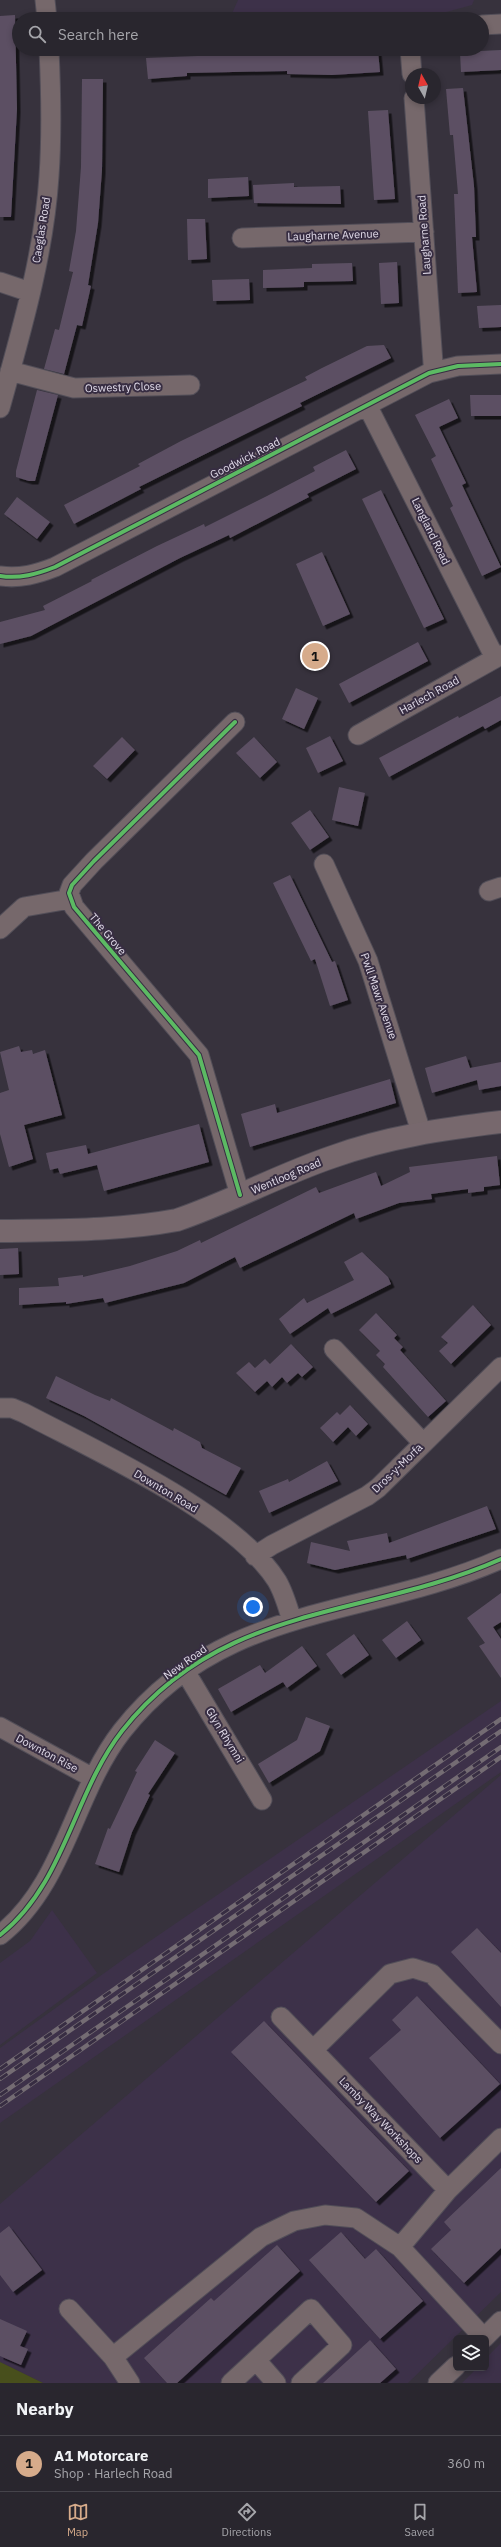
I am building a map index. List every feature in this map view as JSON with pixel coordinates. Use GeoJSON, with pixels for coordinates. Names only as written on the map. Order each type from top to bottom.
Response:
{"type":"FeatureCollection","features":[{"type":"Feature","properties":{"kind":"main road","name":"Wentloog Road"},"geometry":{"type":"LineString","coordinates":[[0,1231],[90,1229],[152,1224],[200,1212],[331,1157],[421,1132],[501,1122]]}},
{"type":"Feature","properties":{"kind":"street"},"geometry":{"type":"LineString","coordinates":[[45,0],[46,12]]}},
{"type":"Feature","properties":{"kind":"street"},"geometry":{"type":"LineString","coordinates":[[489,25],[501,24]]}},
{"type":"Feature","properties":{"kind":"street","name":"Caeglas Road"},"geometry":{"type":"LineString","coordinates":[[0,408],[30,292],[43,229],[49,177],[51,135],[49,56]]}},
{"type":"Feature","properties":{"kind":"street"},"geometry":{"type":"LineString","coordinates":[[411,56],[412,68]]}},
{"type":"Feature","properties":{"kind":"street","name":"Laugharne Road"},"geometry":{"type":"LineString","coordinates":[[414,104],[432,363],[435,371]]}},
{"type":"Feature","properties":{"kind":"street","name":"Laugharne Avenue"},"geometry":{"type":"LineString","coordinates":[[242,238],[424,232]]}},
{"type":"Feature","properties":{"kind":"street"},"geometry":{"type":"LineString","coordinates":[[0,282],[30,292]]}},
{"type":"Feature","properties":{"kind":"street","name":"Goodwick Road"},"geometry":{"type":"LineString","coordinates":[[0,576],[20,577],[38,574],[55,567],[435,371],[458,366],[501,364]]}},
{"type":"Feature","properties":{"kind":"street","name":"Oswestry Close"},"geometry":{"type":"LineString","coordinates":[[10,371],[74,388],[190,385]]}},
{"type":"Feature","properties":{"kind":"street","name":"Langland Road"},"geometry":{"type":"LineString","coordinates":[[367,405],[498,656]]}},
{"type":"Feature","properties":{"kind":"street","name":"Harlech Road"},"geometry":{"type":"LineString","coordinates":[[358,735],[498,656]]}},
{"type":"Feature","properties":{"kind":"street"},"geometry":{"type":"LineString","coordinates":[[0,929],[16,912],[24,907],[70,899],[69,892],[72,885],[94,861],[236,722]]}},
{"type":"Feature","properties":{"kind":"street","name":"Pwll Mawr Avenue"},"geometry":{"type":"LineString","coordinates":[[324,864],[368,961],[421,1132]]}},
{"type":"Feature","properties":{"kind":"street","name":"The Grove"},"geometry":{"type":"LineString","coordinates":[[70,899],[74,907],[199,1055],[240,1195]]}},
{"type":"Feature","properties":{"kind":"street"},"geometry":{"type":"LineString","coordinates":[[334,1349],[423,1443]]}},
{"type":"Feature","properties":{"kind":"street","name":"Dros-y-Morfa"},"geometry":{"type":"LineString","coordinates":[[255,1556],[272,1545],[368,1496],[394,1473],[501,1367]]}},
{"type":"Feature","properties":{"kind":"street","name":"Downton Road"},"geometry":{"type":"LineString","coordinates":[[0,1408],[12,1408],[24,1413],[183,1500],[219,1525],[255,1556],[277,1582],[292,1621]]}},
{"type":"Feature","properties":{"kind":"street","name":"New Road"},"geometry":{"type":"LineString","coordinates":[[0,1936],[24,1913],[45,1881],[94,1778],[123,1730],[157,1694],[185,1671],[236,1641],[292,1621],[448,1578],[501,1559]]}},
{"type":"Feature","properties":{"kind":"street","name":"Glyn Rhymni"},"geometry":{"type":"LineString","coordinates":[[185,1671],[262,1800]]}},
{"type":"Feature","properties":{"kind":"street","name":"Downton Rise"},"geometry":{"type":"LineString","coordinates":[[0,1727],[94,1778]]}},
{"type":"Feature","properties":{"kind":"street"},"geometry":{"type":"LineString","coordinates":[[313,2050],[390,1974],[413,1968],[432,1974],[501,2044]]}},
{"type":"Feature","properties":{"kind":"street","name":"Lamby Way Workshops"},"geometry":{"type":"LineString","coordinates":[[281,2017],[448,2190]]}},
{"type":"Feature","properties":{"kind":"street"},"geometry":{"type":"LineString","coordinates":[[400,2247],[448,2190],[501,2138]]}},
{"type":"Feature","properties":{"kind":"street"},"geometry":{"type":"LineString","coordinates":[[113,2357],[260,2237],[294,2221],[325,2215],[356,2218],[400,2247],[481,2335]]}},
{"type":"Feature","properties":{"kind":"street"},"geometry":{"type":"LineString","coordinates":[[69,2309],[113,2357],[130,2383]]}},
{"type":"Feature","properties":{"kind":"street"},"geometry":{"type":"LineString","coordinates":[[231,2383],[311,2309],[342,2345],[301,2383]]}},
{"type":"Feature","properties":{"kind":"street"},"geometry":{"type":"LineString","coordinates":[[487,2335],[501,2321]]}},
{"type":"Feature","properties":{"kind":"street"},"geometry":{"type":"LineString","coordinates":[[256,2360],[276,2383]]}},
{"type":"Feature","properties":{"kind":"street"},"geometry":{"type":"LineString","coordinates":[[438,2383],[453,2369]]}},
{"type":"Feature","properties":{"kind":"shaded area"},"geometry":{"type":"Polygon","coordinates":[[[238,0],[474,0],[472,5],[446,12],[233,12],[238,0]]]}},
{"type":"Feature","properties":{"kind":"shaded area"},"geometry":{"type":"Polygon","coordinates":[[[501,1701],[501,1772],[0,2123],[0,2048],[128,1956],[501,1701]]]}},
{"type":"Feature","properties":{"kind":"shaded area"},"geometry":{"type":"Polygon","coordinates":[[[501,1775],[501,2292],[457,2335],[453,2335],[453,2339],[408,2383],[43,2383],[0,2362],[0,2204],[501,1775]]]}},
{"type":"Feature","properties":{"kind":"shaded area"},"geometry":{"type":"Polygon","coordinates":[[[52,1910],[97,1973],[0,2045],[0,1963],[30,1941],[52,1910]]]}},
{"type":"Feature","properties":{"kind":"shaded area"},"geometry":{"type":"Polygon","coordinates":[[[501,2343],[501,2383],[462,2383],[474,2371],[489,2371],[489,2355],[501,2343]]]}},
{"type":"Feature","properties":{"kind":"green space"},"geometry":{"type":"Polygon","coordinates":[[[0,2362],[43,2383],[0,2383],[0,2362]]]}},
{"type":"Feature","properties":{"kind":"building"},"geometry":{"type":"Polygon","coordinates":[[[12,15],[12,56],[16,56],[17,109],[11,217],[0,217],[0,16],[12,15]]]}},
{"type":"Feature","properties":{"kind":"building"},"geometry":{"type":"Polygon","coordinates":[[[501,50],[501,70],[461,72],[460,56],[489,56],[489,51],[501,50]]]}},
{"type":"Feature","properties":{"kind":"building"},"geometry":{"type":"Polygon","coordinates":[[[198,56],[378,56],[380,72],[332,75],[287,74],[287,71],[187,73],[187,76],[148,79],[146,58],[198,56]]]}},
{"type":"Feature","properties":{"kind":"building"},"geometry":{"type":"Polygon","coordinates":[[[82,79],[103,79],[102,170],[98,223],[88,285],[91,286],[82,326],[77,325],[64,374],[44,369],[55,329],[59,330],[73,272],[69,271],[76,231],[81,167],[82,79]]]}},
{"type":"Feature","properties":{"kind":"building"},"geometry":{"type":"Polygon","coordinates":[[[463,88],[474,186],[476,237],[472,237],[477,292],[458,293],[454,194],[458,194],[453,135],[450,135],[446,89],[463,88]]]}},
{"type":"Feature","properties":{"kind":"building"},"geometry":{"type":"Polygon","coordinates":[[[388,110],[395,199],[374,200],[368,111],[388,110]]]}},
{"type":"Feature","properties":{"kind":"building"},"geometry":{"type":"Polygon","coordinates":[[[248,177],[249,196],[208,198],[208,179],[248,177]]]}},
{"type":"Feature","properties":{"kind":"building"},"geometry":{"type":"Polygon","coordinates":[[[294,183],[294,187],[340,186],[341,204],[254,203],[253,185],[294,183]]]}},
{"type":"Feature","properties":{"kind":"building"},"geometry":{"type":"Polygon","coordinates":[[[187,219],[205,219],[207,259],[188,260],[187,219]]]}},
{"type":"Feature","properties":{"kind":"building"},"geometry":{"type":"Polygon","coordinates":[[[397,262],[399,303],[381,304],[379,263],[397,262]]]}},
{"type":"Feature","properties":{"kind":"building"},"geometry":{"type":"Polygon","coordinates":[[[352,263],[353,281],[304,282],[304,287],[263,288],[263,270],[312,268],[312,264],[352,263]]]}},
{"type":"Feature","properties":{"kind":"building"},"geometry":{"type":"Polygon","coordinates":[[[249,279],[250,300],[213,301],[212,280],[249,279]]]}},
{"type":"Feature","properties":{"kind":"building"},"geometry":{"type":"Polygon","coordinates":[[[501,305],[501,327],[479,328],[477,306],[501,305]]]}},
{"type":"Feature","properties":{"kind":"building"},"geometry":{"type":"Polygon","coordinates":[[[384,345],[391,358],[300,403],[302,406],[139,487],[141,489],[74,524],[64,505],[140,466],[138,464],[181,441],[307,380],[305,377],[322,368],[367,346],[384,345]]]}},
{"type":"Feature","properties":{"kind":"building"},"geometry":{"type":"Polygon","coordinates":[[[37,390],[58,395],[35,481],[29,481],[16,477],[16,471],[37,390]]]}},
{"type":"Feature","properties":{"kind":"building"},"geometry":{"type":"Polygon","coordinates":[[[470,395],[501,395],[501,416],[471,416],[470,395]]]}},
{"type":"Feature","properties":{"kind":"building"},"geometry":{"type":"Polygon","coordinates":[[[449,399],[458,418],[439,427],[466,483],[462,485],[501,567],[482,576],[450,508],[453,506],[431,459],[436,456],[415,415],[449,399]]]}},
{"type":"Feature","properties":{"kind":"building"},"geometry":{"type":"Polygon","coordinates":[[[346,450],[356,469],[307,494],[309,497],[230,538],[229,535],[180,558],[31,636],[0,644],[0,622],[45,610],[43,606],[92,581],[91,580],[157,546],[204,524],[205,527],[267,496],[315,471],[313,467],[346,450]]]}},
{"type":"Feature","properties":{"kind":"building"},"geometry":{"type":"Polygon","coordinates":[[[381,490],[444,619],[424,628],[362,499],[381,490]]]}},
{"type":"Feature","properties":{"kind":"building"},"geometry":{"type":"Polygon","coordinates":[[[17,497],[50,522],[37,539],[4,514],[17,497]]]}},
{"type":"Feature","properties":{"kind":"building"},"geometry":{"type":"Polygon","coordinates":[[[322,552],[350,614],[323,626],[296,564],[322,552]]]}},
{"type":"Feature","properties":{"kind":"building"},"geometry":{"type":"Polygon","coordinates":[[[418,642],[428,661],[349,703],[339,684],[418,642]]]}},
{"type":"Feature","properties":{"kind":"building"},"geometry":{"type":"Polygon","coordinates":[[[296,688],[318,698],[304,729],[282,719],[296,688]]]}},
{"type":"Feature","properties":{"kind":"building"},"geometry":{"type":"Polygon","coordinates":[[[501,696],[501,720],[485,729],[483,726],[389,777],[379,758],[458,716],[459,718],[501,696]]]}},
{"type":"Feature","properties":{"kind":"building"},"geometry":{"type":"Polygon","coordinates":[[[330,736],[343,761],[318,773],[306,748],[330,736]]]}},
{"type":"Feature","properties":{"kind":"building"},"geometry":{"type":"Polygon","coordinates":[[[122,737],[135,750],[107,779],[93,766],[122,737]]]}},
{"type":"Feature","properties":{"kind":"building"},"geometry":{"type":"Polygon","coordinates":[[[254,737],[277,762],[260,778],[236,753],[254,737]]]}},
{"type":"Feature","properties":{"kind":"building"},"geometry":{"type":"Polygon","coordinates":[[[339,787],[365,793],[358,826],[332,820],[339,787]]]}},
{"type":"Feature","properties":{"kind":"building"},"geometry":{"type":"Polygon","coordinates":[[[310,810],[329,837],[310,850],[291,823],[310,810]]]}},
{"type":"Feature","properties":{"kind":"building"},"geometry":{"type":"Polygon","coordinates":[[[290,875],[332,962],[335,961],[348,1000],[330,1006],[315,959],[311,961],[273,883],[290,875]]]}},
{"type":"Feature","properties":{"kind":"building"},"geometry":{"type":"Polygon","coordinates":[[[19,1046],[21,1052],[32,1050],[33,1054],[45,1050],[62,1115],[24,1125],[33,1159],[9,1167],[0,1134],[0,1093],[9,1090],[0,1052],[19,1046]]]}},
{"type":"Feature","properties":{"kind":"building"},"geometry":{"type":"Polygon","coordinates":[[[466,1056],[470,1068],[501,1062],[501,1086],[479,1090],[477,1080],[432,1093],[425,1068],[466,1056]]]}},
{"type":"Feature","properties":{"kind":"building"},"geometry":{"type":"Polygon","coordinates":[[[390,1079],[396,1103],[250,1147],[241,1114],[275,1104],[277,1113],[390,1079]]]}},
{"type":"Feature","properties":{"kind":"building"},"geometry":{"type":"Polygon","coordinates":[[[199,1124],[209,1162],[104,1191],[97,1165],[60,1174],[58,1168],[50,1170],[46,1153],[86,1145],[88,1154],[199,1124]]]}},
{"type":"Feature","properties":{"kind":"building"},"geometry":{"type":"Polygon","coordinates":[[[497,1156],[500,1185],[484,1187],[484,1191],[468,1193],[468,1189],[431,1194],[432,1199],[399,1203],[356,1219],[354,1213],[240,1268],[235,1257],[184,1283],[105,1303],[103,1298],[66,1304],[66,1302],[19,1305],[19,1288],[59,1286],[58,1278],[83,1275],[83,1277],[130,1266],[177,1251],[200,1240],[201,1243],[316,1187],[319,1193],[376,1172],[381,1186],[410,1172],[409,1167],[497,1156]]]}},
{"type":"Feature","properties":{"kind":"building"},"geometry":{"type":"Polygon","coordinates":[[[18,1248],[19,1274],[0,1275],[0,1249],[18,1248]]]}},
{"type":"Feature","properties":{"kind":"building"},"geometry":{"type":"Polygon","coordinates":[[[362,1252],[388,1277],[391,1284],[331,1314],[328,1308],[290,1334],[279,1319],[304,1298],[307,1303],[354,1280],[344,1262],[362,1252]]]}},
{"type":"Feature","properties":{"kind":"building"},"geometry":{"type":"Polygon","coordinates":[[[473,1305],[491,1325],[451,1364],[439,1351],[448,1343],[441,1337],[473,1305]]]}},
{"type":"Feature","properties":{"kind":"building"},"geometry":{"type":"Polygon","coordinates":[[[376,1313],[397,1335],[394,1338],[403,1347],[400,1350],[446,1401],[428,1417],[383,1367],[385,1364],[376,1355],[380,1351],[359,1330],[376,1313]]]}},
{"type":"Feature","properties":{"kind":"building"},"geometry":{"type":"Polygon","coordinates":[[[291,1344],[313,1367],[302,1377],[298,1373],[287,1383],[282,1377],[272,1387],[267,1381],[255,1392],[236,1373],[249,1362],[255,1368],[265,1359],[270,1364],[291,1344]]]}},
{"type":"Feature","properties":{"kind":"building"},"geometry":{"type":"Polygon","coordinates":[[[56,1376],[110,1401],[111,1398],[173,1431],[174,1428],[200,1442],[202,1448],[241,1468],[226,1495],[84,1416],[46,1398],[56,1376]]]}},
{"type":"Feature","properties":{"kind":"building"},"geometry":{"type":"Polygon","coordinates":[[[350,1405],[368,1424],[356,1436],[348,1427],[333,1442],[320,1428],[337,1412],[340,1415],[350,1405]]]}},
{"type":"Feature","properties":{"kind":"building"},"geometry":{"type":"Polygon","coordinates":[[[327,1461],[338,1481],[269,1513],[259,1491],[288,1479],[289,1482],[327,1461]]]}},
{"type":"Feature","properties":{"kind":"building"},"geometry":{"type":"Polygon","coordinates":[[[487,1506],[496,1529],[407,1559],[406,1555],[335,1570],[307,1563],[311,1542],[350,1551],[347,1541],[387,1533],[389,1543],[487,1506]]]}},
{"type":"Feature","properties":{"kind":"building"},"geometry":{"type":"Polygon","coordinates":[[[501,1593],[501,1622],[493,1627],[501,1639],[501,1678],[479,1646],[485,1643],[467,1618],[501,1593]]]}},
{"type":"Feature","properties":{"kind":"building"},"geometry":{"type":"Polygon","coordinates":[[[407,1621],[421,1640],[396,1658],[382,1640],[407,1621]]]}},
{"type":"Feature","properties":{"kind":"building"},"geometry":{"type":"Polygon","coordinates":[[[354,1634],[369,1655],[341,1675],[326,1654],[354,1634]]]}},
{"type":"Feature","properties":{"kind":"building"},"geometry":{"type":"Polygon","coordinates":[[[302,1646],[317,1666],[287,1688],[283,1682],[231,1712],[218,1689],[260,1665],[265,1673],[302,1646]]]}},
{"type":"Feature","properties":{"kind":"building"},"geometry":{"type":"Polygon","coordinates":[[[306,1717],[330,1726],[320,1751],[269,1783],[258,1764],[297,1740],[306,1717]]]}},
{"type":"Feature","properties":{"kind":"building"},"geometry":{"type":"Polygon","coordinates":[[[155,1740],[175,1753],[148,1794],[150,1795],[132,1832],[119,1872],[95,1864],[108,1828],[110,1829],[137,1772],[135,1771],[155,1740]]]}},
{"type":"Feature","properties":{"kind":"building"},"geometry":{"type":"Polygon","coordinates":[[[477,1928],[501,1953],[501,2007],[451,1952],[477,1928]]]}},
{"type":"Feature","properties":{"kind":"building"},"geometry":{"type":"Polygon","coordinates":[[[417,1996],[500,2084],[440,2138],[369,2058],[401,2030],[392,2020],[417,1996]]]}},
{"type":"Feature","properties":{"kind":"building"},"geometry":{"type":"Polygon","coordinates":[[[264,2021],[409,2171],[376,2202],[231,2052],[264,2021]]]}},
{"type":"Feature","properties":{"kind":"building"},"geometry":{"type":"Polygon","coordinates":[[[501,2168],[501,2248],[464,2283],[431,2249],[451,2230],[444,2222],[501,2168]]]}},
{"type":"Feature","properties":{"kind":"building"},"geometry":{"type":"Polygon","coordinates":[[[9,2226],[42,2270],[13,2292],[0,2275],[0,2233],[9,2226]]]}},
{"type":"Feature","properties":{"kind":"building"},"geometry":{"type":"Polygon","coordinates":[[[341,2232],[365,2259],[376,2249],[423,2301],[380,2339],[309,2260],[341,2232]]]}},
{"type":"Feature","properties":{"kind":"building"},"geometry":{"type":"Polygon","coordinates":[[[277,2245],[300,2271],[177,2383],[167,2383],[144,2358],[211,2298],[214,2301],[277,2245]]]}},
{"type":"Feature","properties":{"kind":"building"},"geometry":{"type":"Polygon","coordinates":[[[0,2319],[27,2331],[20,2346],[28,2349],[21,2365],[0,2356],[0,2319]]]}},
{"type":"Feature","properties":{"kind":"building"},"geometry":{"type":"Polygon","coordinates":[[[370,2340],[396,2369],[380,2383],[323,2383],[370,2340]]]}},
{"type":"Feature","properties":{"kind":"railway"},"geometry":{"type":"LineString","coordinates":[[0,2069],[501,1719]]}},
{"type":"Feature","properties":{"kind":"railway"},"geometry":{"type":"LineString","coordinates":[[0,2079],[501,1731]]}},
{"type":"Feature","properties":{"kind":"railway"},"geometry":{"type":"LineString","coordinates":[[0,2095],[501,1747]]}},
{"type":"Feature","properties":{"kind":"railway"},"geometry":{"type":"LineString","coordinates":[[0,2106],[501,1757]]}},
{"type":"Feature","properties":{"kind":"cycle path"},"geometry":{"type":"LineString","coordinates":[[0,576],[14,577],[28,575],[55,567],[429,373],[458,366],[501,364]]}},
{"type":"Feature","properties":{"kind":"cycle path"},"geometry":{"type":"LineString","coordinates":[[235,722],[94,861],[72,885],[69,893],[74,907],[199,1055],[240,1195]]}},
{"type":"Feature","properties":{"kind":"cycle path"},"geometry":{"type":"LineString","coordinates":[[0,1935],[22,1914],[40,1890],[54,1865],[91,1782],[105,1756],[122,1731],[162,1689],[205,1658],[251,1636],[299,1619],[450,1578],[501,1559]]}},
{"type":"Feature","properties":{"kind":"place","name":"A1 Motorcare"},"geometry":{"type":"Point","coordinates":[315,656]}}]}
